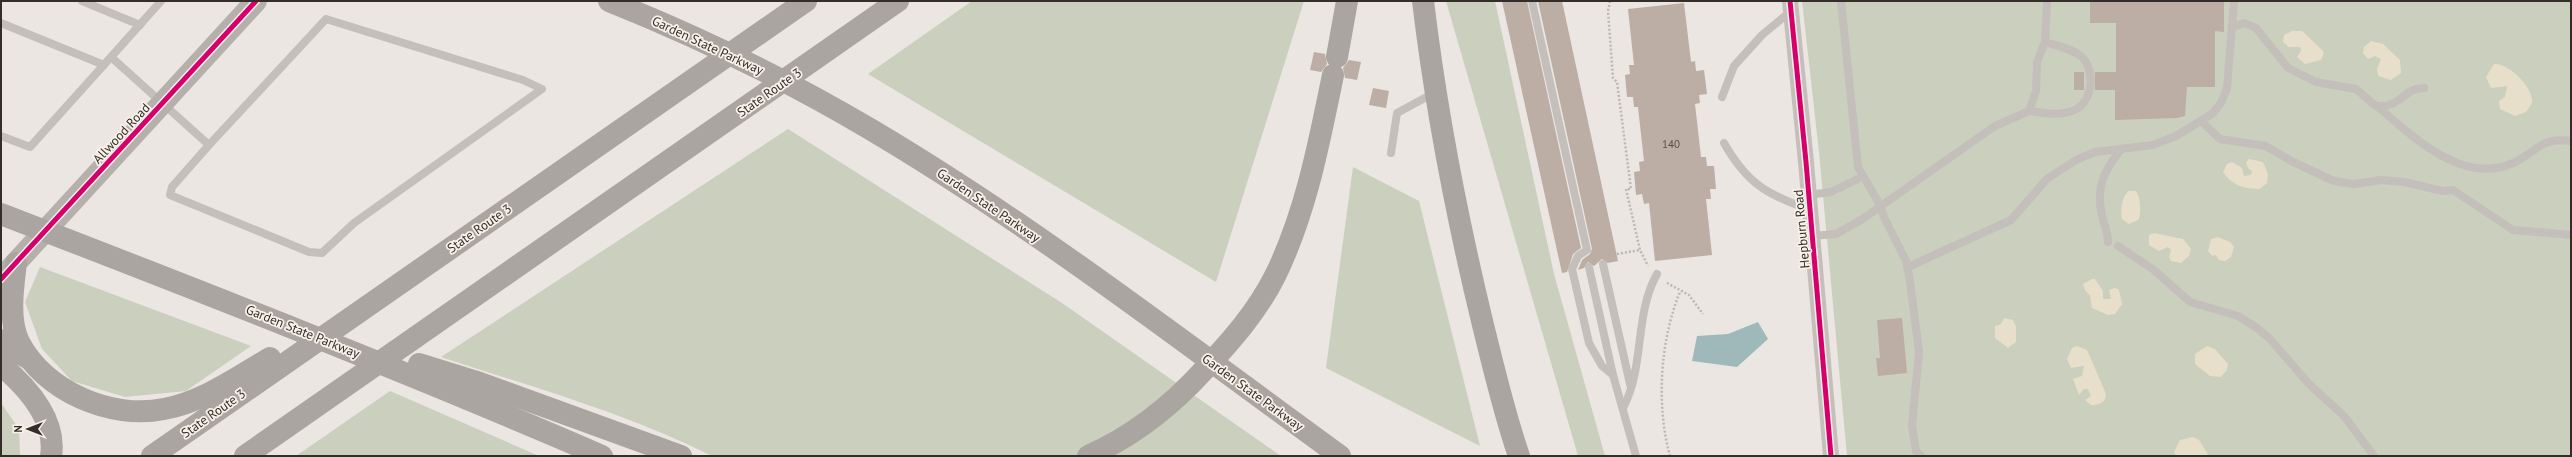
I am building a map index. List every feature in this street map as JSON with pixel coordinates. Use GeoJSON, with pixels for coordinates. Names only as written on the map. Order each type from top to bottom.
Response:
{"type":"FeatureCollection","features":[{"type":"Feature","properties":{"kind":"highway","name":"Garden State Parkway"},"geometry":{"type":"LineString","coordinates":[[603,1],[619,5],[652,19],[753,66],[852,118],[984,201],[1167,330],[1340,456]]}},
{"type":"Feature","properties":{"kind":"highway","name":"State Route 3"},"geometry":{"type":"LineString","coordinates":[[152,456],[267,367],[408,278],[806,1]]}},
{"type":"Feature","properties":{"kind":"highway","name":"State Route 3"},"geometry":{"type":"LineString","coordinates":[[245,456],[898,1]]}},
{"type":"Feature","properties":{"kind":"highway"},"geometry":{"type":"LineString","coordinates":[[1088,456],[1128,434],[1184,392],[1240,330],[1258,304],[1284,256],[1306,193],[1348,1]]}},
{"type":"Feature","properties":{"kind":"highway"},"geometry":{"type":"LineString","coordinates":[[1423,1],[1435,93],[1472,280],[1506,418],[1519,456]]}},
{"type":"Feature","properties":{"kind":"highway","name":"Garden State Parkway"},"geometry":{"type":"LineString","coordinates":[[1,214],[273,319],[436,385],[602,456]]}},
{"type":"Feature","properties":{"kind":"highway"},"geometry":{"type":"LineString","coordinates":[[16,263],[12,310],[19,341],[31,359]]}},
{"type":"Feature","properties":{"kind":"highway"},"geometry":{"type":"LineString","coordinates":[[273,319],[480,383],[681,456]]}},
{"type":"Feature","properties":{"kind":"highway"},"geometry":{"type":"LineString","coordinates":[[1,340],[11,349],[31,359],[66,389],[86,400],[115,410],[145,412],[182,405],[267,367]]}},
{"type":"Feature","properties":{"kind":"highway"},"geometry":{"type":"LineString","coordinates":[[1,365],[22,386],[41,410],[50,434],[51,456]]}},
{"type":"Feature","properties":{"kind":"main road","name":"Allwood Road"},"geometry":{"type":"LineString","coordinates":[[1,279],[256,1]]}},
{"type":"Feature","properties":{"kind":"street","name":"Hepburn Road"},"geometry":{"type":"LineString","coordinates":[[1790,6],[1810,203],[1831,456]]}},
{"type":"Feature","properties":{"kind":"lane"},"geometry":{"type":"LineString","coordinates":[[82,1],[140,25]]}},
{"type":"Feature","properties":{"kind":"lane"},"geometry":{"type":"LineString","coordinates":[[1,136],[30,146],[104,66],[161,1]]}},
{"type":"Feature","properties":{"kind":"lane"},"geometry":{"type":"LineString","coordinates":[[1532,1],[1587,250],[1578,256],[1572,269],[1589,343],[1602,366],[1613,375]]}},
{"type":"Feature","properties":{"kind":"lane"},"geometry":{"type":"LineString","coordinates":[[1840,1],[1858,167],[1862,177],[1880,205],[1884,217],[1908,267],[1919,352],[1912,426],[1916,451],[1921,456]]}},
{"type":"Feature","properties":{"kind":"lane"},"geometry":{"type":"LineString","coordinates":[[2029,111],[2036,91],[2038,62],[2045,42],[2048,1]]}},
{"type":"Feature","properties":{"kind":"lane"},"geometry":{"type":"LineString","coordinates":[[1908,267],[2011,220],[2057,171],[2095,152],[2153,145],[2201,121],[2221,103],[2227,88],[2229,47],[2233,27],[2234,1]]}},
{"type":"Feature","properties":{"kind":"lane"},"geometry":{"type":"LineString","coordinates":[[1722,97],[1734,66],[1790,6]]}},
{"type":"Feature","properties":{"kind":"lane"},"geometry":{"type":"LineString","coordinates":[[326,19],[524,80],[542,89],[354,223],[322,253],[309,252],[170,195],[172,187],[209,145],[326,19]]}},
{"type":"Feature","properties":{"kind":"lane"},"geometry":{"type":"LineString","coordinates":[[1,23],[104,66]]}},
{"type":"Feature","properties":{"kind":"lane"},"geometry":{"type":"LineString","coordinates":[[2233,27],[2244,24],[2256,28],[2288,68],[2316,82],[2356,89],[2408,132],[2463,166],[2493,169],[2513,163],[2544,142],[2555,139],[2571,141]]}},
{"type":"Feature","properties":{"kind":"lane"},"geometry":{"type":"LineString","coordinates":[[1812,236],[1836,234],[1995,126],[2029,111],[2048,113],[2073,111],[2081,106],[2090,92],[2090,68],[2081,57],[2068,49],[2045,42]]}},
{"type":"Feature","properties":{"kind":"lane"},"geometry":{"type":"LineString","coordinates":[[111,57],[209,145]]}},
{"type":"Feature","properties":{"kind":"lane"},"geometry":{"type":"LineString","coordinates":[[2376,106],[2393,105],[2414,89],[2424,88]]}},
{"type":"Feature","properties":{"kind":"lane"},"geometry":{"type":"LineString","coordinates":[[1391,153],[1397,113],[1435,93]]}},
{"type":"Feature","properties":{"kind":"lane"},"geometry":{"type":"LineString","coordinates":[[2201,121],[2220,139],[2266,146],[2291,161],[2334,181],[2354,184],[2381,180],[2404,182],[2443,191],[2452,190],[2513,230],[2571,235]]}},
{"type":"Feature","properties":{"kind":"lane"},"geometry":{"type":"LineString","coordinates":[[1724,143],[1737,166],[1755,184],[1774,197],[1810,203],[1862,177]]}},
{"type":"Feature","properties":{"kind":"lane"},"geometry":{"type":"LineString","coordinates":[[2108,242],[2108,233],[2099,202],[2100,188],[2106,168],[2121,149]]}},
{"type":"Feature","properties":{"kind":"lane"},"geometry":{"type":"LineString","coordinates":[[2118,246],[2154,270],[2190,302],[2238,316],[2257,328],[2270,339],[2309,384],[2344,416],[2374,456]]}},
{"type":"Feature","properties":{"kind":"lane"},"geometry":{"type":"LineString","coordinates":[[1603,264],[1632,392]]}},
{"type":"Feature","properties":{"kind":"lane"},"geometry":{"type":"LineString","coordinates":[[1589,267],[1613,375],[1636,456]]}},
{"type":"Feature","properties":{"kind":"lane"},"geometry":{"type":"LineString","coordinates":[[1623,408],[1632,392],[1648,291],[1657,274]]}},
{"type":"Feature","properties":{"kind":"path"},"geometry":{"type":"LineString","coordinates":[[1610,1],[1608,11],[1613,78],[1617,82],[1631,189],[1626,189],[1640,250],[1647,264],[1680,292],[1689,295],[1703,314]]}},
{"type":"Feature","properties":{"kind":"path"},"geometry":{"type":"LineString","coordinates":[[1617,254],[1640,250]]}},
{"type":"Feature","properties":{"kind":"path"},"geometry":{"type":"LineString","coordinates":[[1670,456],[1662,421],[1661,401],[1668,332],[1680,292]]}},
{"type":"Feature","properties":{"kind":"green space"},"geometry":{"type":"Polygon","coordinates":[[[972,1],[1304,1],[1216,282],[868,74],[972,1]]]}},
{"type":"Feature","properties":{"kind":"green space"},"geometry":{"type":"Polygon","coordinates":[[[1446,1],[1495,1],[1554,274],[1605,456],[1578,456],[1446,1]]]}},
{"type":"Feature","properties":{"kind":"green space"},"geometry":{"type":"Polygon","coordinates":[[[1802,1],[2571,1],[2571,456],[1847,456],[1819,152],[1802,1]]]}},
{"type":"Feature","properties":{"kind":"green space"},"geometry":{"type":"Polygon","coordinates":[[[788,129],[1062,303],[1281,456],[712,456],[612,414],[544,390],[441,357],[788,129]]]}},
{"type":"Feature","properties":{"kind":"green space"},"geometry":{"type":"Polygon","coordinates":[[[1353,167],[1419,201],[1480,446],[1326,368],[1353,167]]]}},
{"type":"Feature","properties":{"kind":"green space"},"geometry":{"type":"Polygon","coordinates":[[[40,267],[251,346],[186,391],[125,397],[72,381],[42,349],[25,302],[40,267]]]}},
{"type":"Feature","properties":{"kind":"green space"},"geometry":{"type":"Polygon","coordinates":[[[390,391],[539,456],[296,456],[390,391]]]}},
{"type":"Feature","properties":{"kind":"green space"},"geometry":{"type":"Polygon","coordinates":[[[1,403],[19,429],[20,456],[1,456],[1,403]]]}},
{"type":"Feature","properties":{"kind":"sand"},"geometry":{"type":"Polygon","coordinates":[[[2292,31],[2302,31],[2322,50],[2324,53],[2321,60],[2305,64],[2297,57],[2301,51],[2300,47],[2289,47],[2283,42],[2284,35],[2292,31]]]}},
{"type":"Feature","properties":{"kind":"sand"},"geometry":{"type":"Polygon","coordinates":[[[2371,41],[2383,44],[2400,60],[2401,73],[2391,80],[2378,76],[2377,69],[2381,59],[2375,56],[2368,59],[2363,53],[2364,47],[2371,41]]]}},
{"type":"Feature","properties":{"kind":"sand"},"geometry":{"type":"Polygon","coordinates":[[[2494,64],[2500,65],[2513,72],[2529,90],[2532,97],[2532,103],[2526,112],[2515,116],[2500,109],[2499,101],[2505,97],[2507,86],[2491,88],[2486,77],[2494,64]]]}},
{"type":"Feature","properties":{"kind":"sand"},"geometry":{"type":"Polygon","coordinates":[[[2249,159],[2263,162],[2268,174],[2267,183],[2260,189],[2238,185],[2230,180],[2223,172],[2227,164],[2232,162],[2242,168],[2244,176],[2251,175],[2252,171],[2248,168],[2246,162],[2249,159]]]}},
{"type":"Feature","properties":{"kind":"sand"},"geometry":{"type":"Polygon","coordinates":[[[2129,191],[2136,191],[2139,197],[2140,210],[2138,220],[2129,224],[2122,219],[2121,212],[2123,200],[2129,191]]]}},
{"type":"Feature","properties":{"kind":"sand"},"geometry":{"type":"Polygon","coordinates":[[[2154,233],[2183,239],[2191,249],[2189,256],[2181,263],[2171,261],[2169,257],[2171,250],[2168,247],[2159,251],[2149,245],[2149,235],[2154,233]]]}},
{"type":"Feature","properties":{"kind":"sand"},"geometry":{"type":"Polygon","coordinates":[[[2218,237],[2230,242],[2234,247],[2231,257],[2225,261],[2219,260],[2216,255],[2212,256],[2208,251],[2211,239],[2218,237]]]}},
{"type":"Feature","properties":{"kind":"sand"},"geometry":{"type":"Polygon","coordinates":[[[2095,279],[2103,291],[2103,299],[2111,299],[2109,290],[2115,288],[2119,290],[2122,304],[2115,314],[2108,315],[2092,308],[2090,296],[2085,290],[2083,284],[2095,279]]]}},
{"type":"Feature","properties":{"kind":"sand"},"geometry":{"type":"Polygon","coordinates":[[[2004,318],[2013,320],[2016,327],[2016,342],[2008,348],[1995,338],[1995,326],[2001,324],[2004,318]]]}},
{"type":"Feature","properties":{"kind":"sand"},"geometry":{"type":"Polygon","coordinates":[[[2077,346],[2087,350],[2106,394],[2105,400],[2099,404],[2091,405],[2085,400],[2091,396],[2088,389],[2084,389],[2079,395],[2073,379],[2082,376],[2084,366],[2071,368],[2067,359],[2072,348],[2077,346]]]}},
{"type":"Feature","properties":{"kind":"sand"},"geometry":{"type":"Polygon","coordinates":[[[2207,346],[2215,349],[2228,364],[2227,370],[2221,377],[2210,376],[2195,364],[2195,354],[2207,346]]]}},
{"type":"Feature","properties":{"kind":"sand"},"geometry":{"type":"Polygon","coordinates":[[[2193,437],[2199,440],[2209,456],[2176,456],[2174,452],[2180,440],[2193,437]]]}},
{"type":"Feature","properties":{"kind":"water"},"geometry":{"type":"Polygon","coordinates":[[[1758,322],[1768,339],[1737,367],[1692,361],[1697,336],[1728,334],[1758,322]]]}},
{"type":"Feature","properties":{"kind":"building"},"geometry":{"type":"Polygon","coordinates":[[[1502,1],[1527,1],[1581,248],[1573,254],[1567,272],[1562,273],[1502,1]]]}},
{"type":"Feature","properties":{"kind":"building"},"geometry":{"type":"Polygon","coordinates":[[[1538,1],[1562,1],[1618,261],[1608,263],[1602,259],[1594,266],[1588,262],[1584,268],[1578,270],[1582,260],[1590,254],[1592,249],[1538,1]]]}},
{"type":"Feature","properties":{"kind":"building"},"geometry":{"type":"Polygon","coordinates":[[[2090,1],[2224,1],[2224,32],[2215,31],[2215,87],[2187,87],[2185,116],[2177,118],[2115,120],[2115,90],[2095,90],[2095,72],[2116,72],[2116,23],[2090,23],[2090,1]]]}},
{"type":"Feature","properties":{"kind":"building"},"geometry":{"type":"Polygon","coordinates":[[[1684,3],[1691,62],[1695,61],[1696,71],[1704,70],[1707,94],[1699,95],[1700,103],[1695,104],[1701,157],[1706,157],[1707,166],[1714,166],[1716,189],[1710,189],[1711,199],[1706,199],[1712,255],[1655,261],[1649,203],[1644,204],[1642,194],[1636,195],[1634,172],[1640,171],[1639,162],[1644,161],[1638,107],[1634,107],[1633,97],[1627,97],[1625,75],[1630,74],[1629,65],[1634,65],[1628,9],[1684,3]]]}},
{"type":"Feature","properties":{"kind":"building"},"geometry":{"type":"Polygon","coordinates":[[[1314,52],[1325,54],[1327,64],[1321,72],[1310,70],[1314,52]]]}},
{"type":"Feature","properties":{"kind":"building"},"geometry":{"type":"Polygon","coordinates":[[[1349,60],[1361,62],[1357,80],[1345,78],[1343,68],[1349,60]]]}},
{"type":"Feature","properties":{"kind":"building"},"geometry":{"type":"Polygon","coordinates":[[[2074,72],[2084,72],[2084,90],[2074,90],[2074,72]]]}},
{"type":"Feature","properties":{"kind":"building"},"geometry":{"type":"Polygon","coordinates":[[[1373,88],[1389,91],[1386,108],[1369,105],[1373,88]]]}},
{"type":"Feature","properties":{"kind":"building"},"geometry":{"type":"Polygon","coordinates":[[[1902,318],[1907,373],[1878,376],[1876,358],[1880,358],[1877,320],[1902,318]]]}},
{"type":"Feature","properties":{"kind":"cycle path"},"geometry":{"type":"LineString","coordinates":[[1,279],[256,1]]}},
{"type":"Feature","properties":{"kind":"cycle path"},"geometry":{"type":"LineString","coordinates":[[1790,1],[1806,162],[1831,456]]}}]}
